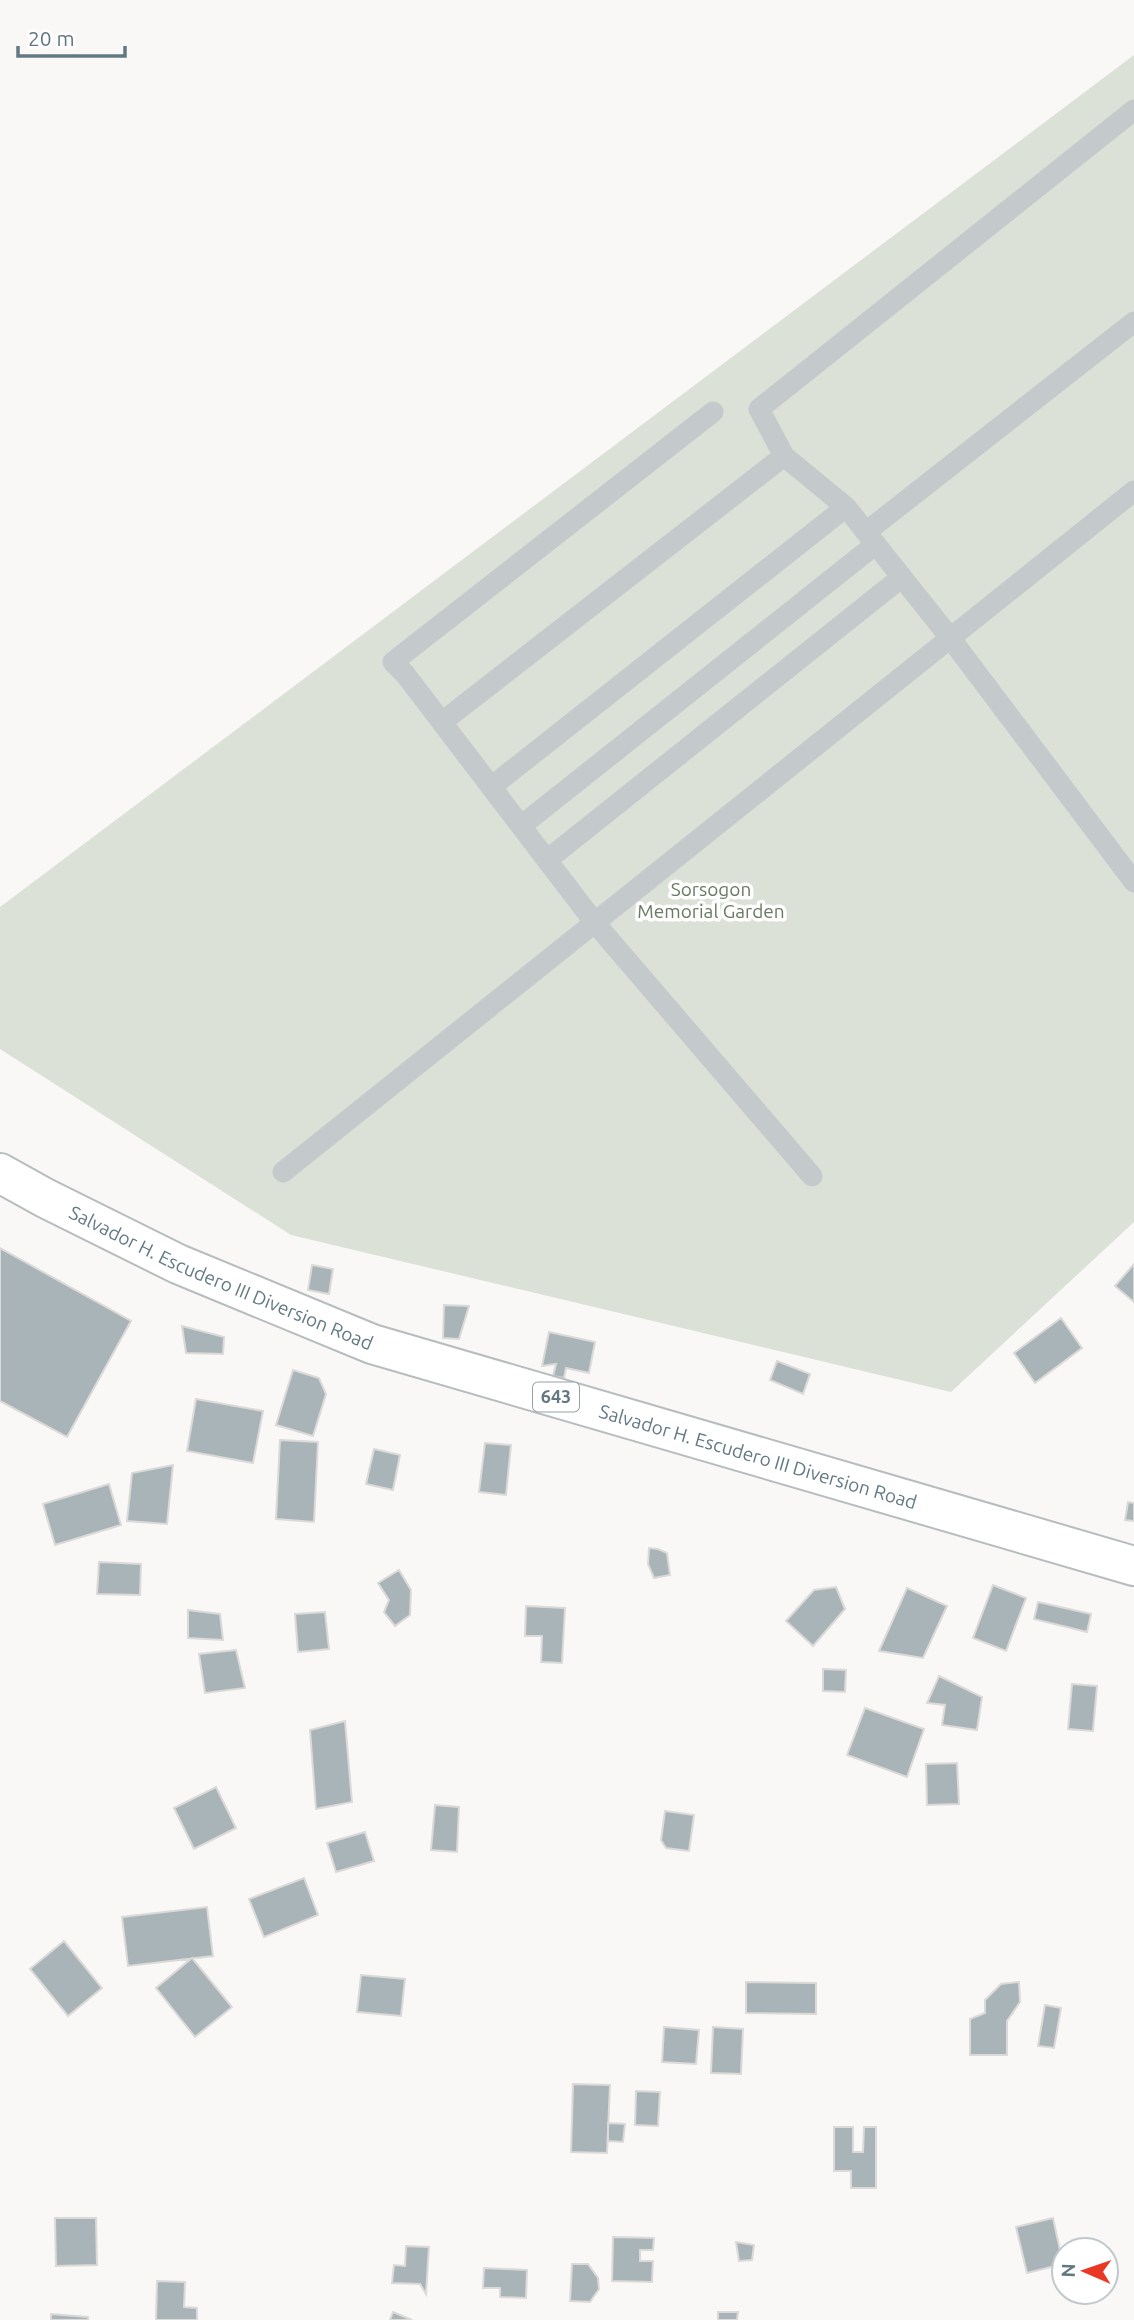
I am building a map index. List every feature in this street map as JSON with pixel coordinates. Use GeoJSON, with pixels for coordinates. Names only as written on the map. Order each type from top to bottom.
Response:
{"type":"FeatureCollection","features":[{"type":"Feature","properties":{"kind":"highway","name":"Salvador H. Escudero III Diversion Road"},"geometry":{"type":"LineString","coordinates":[[0,1173],[178,1264],[372,1344],[1134,1566]]}},
{"type":"Feature","properties":{"kind":"lane"},"geometry":{"type":"LineString","coordinates":[[1134,110],[759,409],[784,456],[846,507],[951,639],[1134,882]]}},
{"type":"Feature","properties":{"kind":"lane"},"geometry":{"type":"LineString","coordinates":[[520,825],[1134,322]]}},
{"type":"Feature","properties":{"kind":"lane"},"geometry":{"type":"LineString","coordinates":[[713,412],[393,662],[595,923],[812,1177]]}},
{"type":"Feature","properties":{"kind":"lane"},"geometry":{"type":"LineString","coordinates":[[442,722],[784,456]]}},
{"type":"Feature","properties":{"kind":"lane"},"geometry":{"type":"LineString","coordinates":[[283,1172],[1134,491]]}},
{"type":"Feature","properties":{"kind":"lane"},"geometry":{"type":"LineString","coordinates":[[491,787],[846,507]]}},
{"type":"Feature","properties":{"kind":"lane"},"geometry":{"type":"LineString","coordinates":[[547,860],[902,578]]}},
{"type":"Feature","properties":{"kind":"green space","name":"Sorsogon Memorial Garden"},"geometry":{"type":"Polygon","coordinates":[[[1134,55],[1134,1222],[951,1392],[291,1235],[0,1049],[0,907],[1134,55]]]}},
{"type":"Feature","properties":{"kind":"building"},"geometry":{"type":"Polygon","coordinates":[[[0,1248],[131,1321],[67,1437],[0,1401],[0,1248]]]}},
{"type":"Feature","properties":{"kind":"building"},"geometry":{"type":"Polygon","coordinates":[[[1134,1264],[1134,1302],[1115,1286],[1134,1264]]]}},
{"type":"Feature","properties":{"kind":"building"},"geometry":{"type":"Polygon","coordinates":[[[312,1265],[333,1269],[329,1294],[308,1290],[312,1265]]]}},
{"type":"Feature","properties":{"kind":"building"},"geometry":{"type":"Polygon","coordinates":[[[444,1305],[469,1306],[459,1339],[443,1338],[444,1305]]]}},
{"type":"Feature","properties":{"kind":"building"},"geometry":{"type":"Polygon","coordinates":[[[1061,1318],[1082,1348],[1035,1383],[1014,1353],[1061,1318]]]}},
{"type":"Feature","properties":{"kind":"building"},"geometry":{"type":"Polygon","coordinates":[[[182,1326],[224,1337],[223,1354],[186,1353],[182,1326]]]}},
{"type":"Feature","properties":{"kind":"building"},"geometry":{"type":"Polygon","coordinates":[[[549,1332],[595,1342],[589,1373],[566,1368],[564,1378],[553,1376],[556,1364],[542,1366],[549,1332]]]}},
{"type":"Feature","properties":{"kind":"building"},"geometry":{"type":"Polygon","coordinates":[[[777,1361],[810,1374],[803,1394],[770,1380],[777,1361]]]}},
{"type":"Feature","properties":{"kind":"building"},"geometry":{"type":"Polygon","coordinates":[[[293,1370],[319,1378],[326,1394],[313,1436],[276,1425],[293,1370]]]}},
{"type":"Feature","properties":{"kind":"building"},"geometry":{"type":"Polygon","coordinates":[[[196,1399],[263,1411],[253,1463],[187,1451],[196,1399]]]}},
{"type":"Feature","properties":{"kind":"building"},"geometry":{"type":"Polygon","coordinates":[[[280,1440],[318,1442],[314,1522],[276,1519],[280,1440]]]}},
{"type":"Feature","properties":{"kind":"building"},"geometry":{"type":"Polygon","coordinates":[[[485,1443],[511,1445],[506,1495],[479,1492],[485,1443]]]}},
{"type":"Feature","properties":{"kind":"building"},"geometry":{"type":"Polygon","coordinates":[[[374,1449],[400,1455],[393,1490],[366,1484],[374,1449]]]}},
{"type":"Feature","properties":{"kind":"building"},"geometry":{"type":"Polygon","coordinates":[[[173,1465],[167,1524],[127,1521],[132,1473],[173,1465]]]}},
{"type":"Feature","properties":{"kind":"building"},"geometry":{"type":"Polygon","coordinates":[[[109,1484],[121,1525],[55,1545],[43,1504],[109,1484]]]}},
{"type":"Feature","properties":{"kind":"building"},"geometry":{"type":"Polygon","coordinates":[[[1128,1502],[1134,1503],[1134,1521],[1125,1520],[1128,1502]]]}},
{"type":"Feature","properties":{"kind":"building"},"geometry":{"type":"Polygon","coordinates":[[[649,1548],[667,1553],[670,1575],[654,1578],[648,1564],[649,1548]]]}},
{"type":"Feature","properties":{"kind":"building"},"geometry":{"type":"Polygon","coordinates":[[[99,1562],[141,1564],[140,1595],[97,1594],[99,1562]]]}},
{"type":"Feature","properties":{"kind":"building"},"geometry":{"type":"Polygon","coordinates":[[[399,1570],[411,1590],[410,1615],[395,1626],[384,1612],[389,1600],[378,1583],[399,1570]]]}},
{"type":"Feature","properties":{"kind":"building"},"geometry":{"type":"Polygon","coordinates":[[[993,1585],[1026,1598],[1006,1651],[973,1638],[993,1585]]]}},
{"type":"Feature","properties":{"kind":"building"},"geometry":{"type":"Polygon","coordinates":[[[836,1587],[845,1609],[813,1646],[786,1621],[814,1590],[836,1587]]]}},
{"type":"Feature","properties":{"kind":"building"},"geometry":{"type":"Polygon","coordinates":[[[907,1588],[947,1606],[923,1658],[879,1651],[907,1588]]]}},
{"type":"Feature","properties":{"kind":"building"},"geometry":{"type":"Polygon","coordinates":[[[1038,1602],[1091,1614],[1087,1632],[1034,1619],[1038,1602]]]}},
{"type":"Feature","properties":{"kind":"building"},"geometry":{"type":"Polygon","coordinates":[[[526,1606],[565,1608],[562,1663],[541,1662],[542,1636],[525,1636],[526,1606]]]}},
{"type":"Feature","properties":{"kind":"building"},"geometry":{"type":"Polygon","coordinates":[[[188,1610],[220,1614],[223,1640],[188,1638],[188,1610]]]}},
{"type":"Feature","properties":{"kind":"building"},"geometry":{"type":"Polygon","coordinates":[[[325,1612],[329,1649],[298,1652],[295,1614],[325,1612]]]}},
{"type":"Feature","properties":{"kind":"building"},"geometry":{"type":"Polygon","coordinates":[[[236,1650],[245,1688],[205,1693],[199,1654],[236,1650]]]}},
{"type":"Feature","properties":{"kind":"building"},"geometry":{"type":"Polygon","coordinates":[[[823,1669],[846,1670],[845,1692],[823,1691],[823,1669]]]}},
{"type":"Feature","properties":{"kind":"building"},"geometry":{"type":"Polygon","coordinates":[[[939,1676],[982,1697],[977,1730],[942,1725],[945,1705],[927,1703],[939,1676]]]}},
{"type":"Feature","properties":{"kind":"building"},"geometry":{"type":"Polygon","coordinates":[[[1072,1684],[1097,1686],[1093,1731],[1068,1729],[1072,1684]]]}},
{"type":"Feature","properties":{"kind":"building"},"geometry":{"type":"Polygon","coordinates":[[[865,1708],[924,1729],[907,1777],[847,1755],[865,1708]]]}},
{"type":"Feature","properties":{"kind":"building"},"geometry":{"type":"Polygon","coordinates":[[[345,1721],[352,1802],[316,1809],[310,1730],[345,1721]]]}},
{"type":"Feature","properties":{"kind":"building"},"geometry":{"type":"Polygon","coordinates":[[[957,1763],[959,1804],[927,1805],[926,1764],[957,1763]]]}},
{"type":"Feature","properties":{"kind":"building"},"geometry":{"type":"Polygon","coordinates":[[[216,1787],[236,1828],[194,1849],[174,1808],[216,1787]]]}},
{"type":"Feature","properties":{"kind":"building"},"geometry":{"type":"Polygon","coordinates":[[[435,1805],[459,1807],[457,1852],[431,1850],[435,1805]]]}},
{"type":"Feature","properties":{"kind":"building"},"geometry":{"type":"Polygon","coordinates":[[[665,1811],[694,1815],[689,1851],[666,1848],[661,1840],[665,1811]]]}},
{"type":"Feature","properties":{"kind":"building"},"geometry":{"type":"Polygon","coordinates":[[[365,1832],[374,1861],[336,1872],[327,1843],[365,1832]]]}},
{"type":"Feature","properties":{"kind":"building"},"geometry":{"type":"Polygon","coordinates":[[[304,1878],[318,1915],[264,1937],[249,1899],[304,1878]]]}},
{"type":"Feature","properties":{"kind":"building"},"geometry":{"type":"Polygon","coordinates":[[[207,1907],[213,1956],[128,1966],[122,1917],[207,1907]]]}},
{"type":"Feature","properties":{"kind":"building"},"geometry":{"type":"Polygon","coordinates":[[[64,1941],[102,1988],[68,2016],[30,1969],[64,1941]]]}},
{"type":"Feature","properties":{"kind":"building"},"geometry":{"type":"Polygon","coordinates":[[[192,1958],[232,2007],[195,2037],[156,1988],[192,1958]]]}},
{"type":"Feature","properties":{"kind":"building"},"geometry":{"type":"Polygon","coordinates":[[[361,1975],[405,1979],[401,2016],[357,2012],[361,1975]]]}},
{"type":"Feature","properties":{"kind":"building"},"geometry":{"type":"Polygon","coordinates":[[[746,1982],[816,1983],[816,2014],[746,2013],[746,1982]]]}},
{"type":"Feature","properties":{"kind":"building"},"geometry":{"type":"Polygon","coordinates":[[[1019,1982],[1020,2002],[1007,2021],[1007,2055],[970,2055],[970,2019],[985,2013],[985,2000],[1001,1984],[1019,1982]]]}},
{"type":"Feature","properties":{"kind":"building"},"geometry":{"type":"Polygon","coordinates":[[[1045,2005],[1061,2008],[1054,2048],[1038,2046],[1045,2005]]]}},
{"type":"Feature","properties":{"kind":"building"},"geometry":{"type":"Polygon","coordinates":[[[664,2027],[699,2030],[696,2064],[662,2062],[664,2027]]]}},
{"type":"Feature","properties":{"kind":"building"},"geometry":{"type":"Polygon","coordinates":[[[713,2027],[743,2029],[741,2074],[711,2073],[713,2027]]]}},
{"type":"Feature","properties":{"kind":"building"},"geometry":{"type":"Polygon","coordinates":[[[573,2084],[610,2085],[607,2153],[571,2152],[573,2084]]]}},
{"type":"Feature","properties":{"kind":"building"},"geometry":{"type":"Polygon","coordinates":[[[636,2091],[660,2092],[658,2126],[635,2125],[636,2091]]]}},
{"type":"Feature","properties":{"kind":"building"},"geometry":{"type":"Polygon","coordinates":[[[608,2123],[625,2124],[623,2142],[608,2141],[608,2123]]]}},
{"type":"Feature","properties":{"kind":"building"},"geometry":{"type":"Polygon","coordinates":[[[834,2127],[853,2127],[853,2152],[863,2152],[864,2127],[876,2127],[876,2188],[851,2188],[851,2171],[834,2171],[834,2127]]]}},
{"type":"Feature","properties":{"kind":"building"},"geometry":{"type":"Polygon","coordinates":[[[55,2218],[96,2218],[97,2265],[56,2266],[55,2218]]]}},
{"type":"Feature","properties":{"kind":"building"},"geometry":{"type":"Polygon","coordinates":[[[1053,2218],[1057,2236],[1050,2236],[1050,2267],[1027,2273],[1016,2227],[1053,2218]]]}},
{"type":"Feature","properties":{"kind":"building"},"geometry":{"type":"Polygon","coordinates":[[[613,2237],[654,2238],[653,2250],[640,2250],[640,2261],[653,2261],[652,2282],[612,2281],[613,2237]]]}},
{"type":"Feature","properties":{"kind":"building"},"geometry":{"type":"Polygon","coordinates":[[[736,2242],[754,2245],[752,2260],[739,2261],[736,2242]]]}},
{"type":"Feature","properties":{"kind":"building"},"geometry":{"type":"Polygon","coordinates":[[[406,2246],[429,2247],[426,2294],[420,2284],[392,2283],[394,2265],[405,2266],[406,2246]]]}},
{"type":"Feature","properties":{"kind":"building"},"geometry":{"type":"Polygon","coordinates":[[[572,2264],[588,2264],[598,2278],[599,2289],[590,2302],[570,2301],[572,2264]]]}},
{"type":"Feature","properties":{"kind":"building"},"geometry":{"type":"Polygon","coordinates":[[[484,2268],[527,2270],[526,2298],[500,2297],[500,2288],[483,2288],[484,2268]]]}},
{"type":"Feature","properties":{"kind":"building"},"geometry":{"type":"Polygon","coordinates":[[[157,2281],[185,2282],[184,2307],[197,2308],[197,2320],[156,2320],[157,2281]]]}},
{"type":"Feature","properties":{"kind":"building"},"geometry":{"type":"Polygon","coordinates":[[[393,2312],[412,2320],[390,2320],[393,2312]]]}},
{"type":"Feature","properties":{"kind":"building"},"geometry":{"type":"Polygon","coordinates":[[[718,2312],[738,2312],[737,2320],[718,2320],[718,2312]]]}},
{"type":"Feature","properties":{"kind":"building"},"geometry":{"type":"Polygon","coordinates":[[[51,2314],[88,2317],[88,2320],[51,2320],[51,2314]]]}}]}
